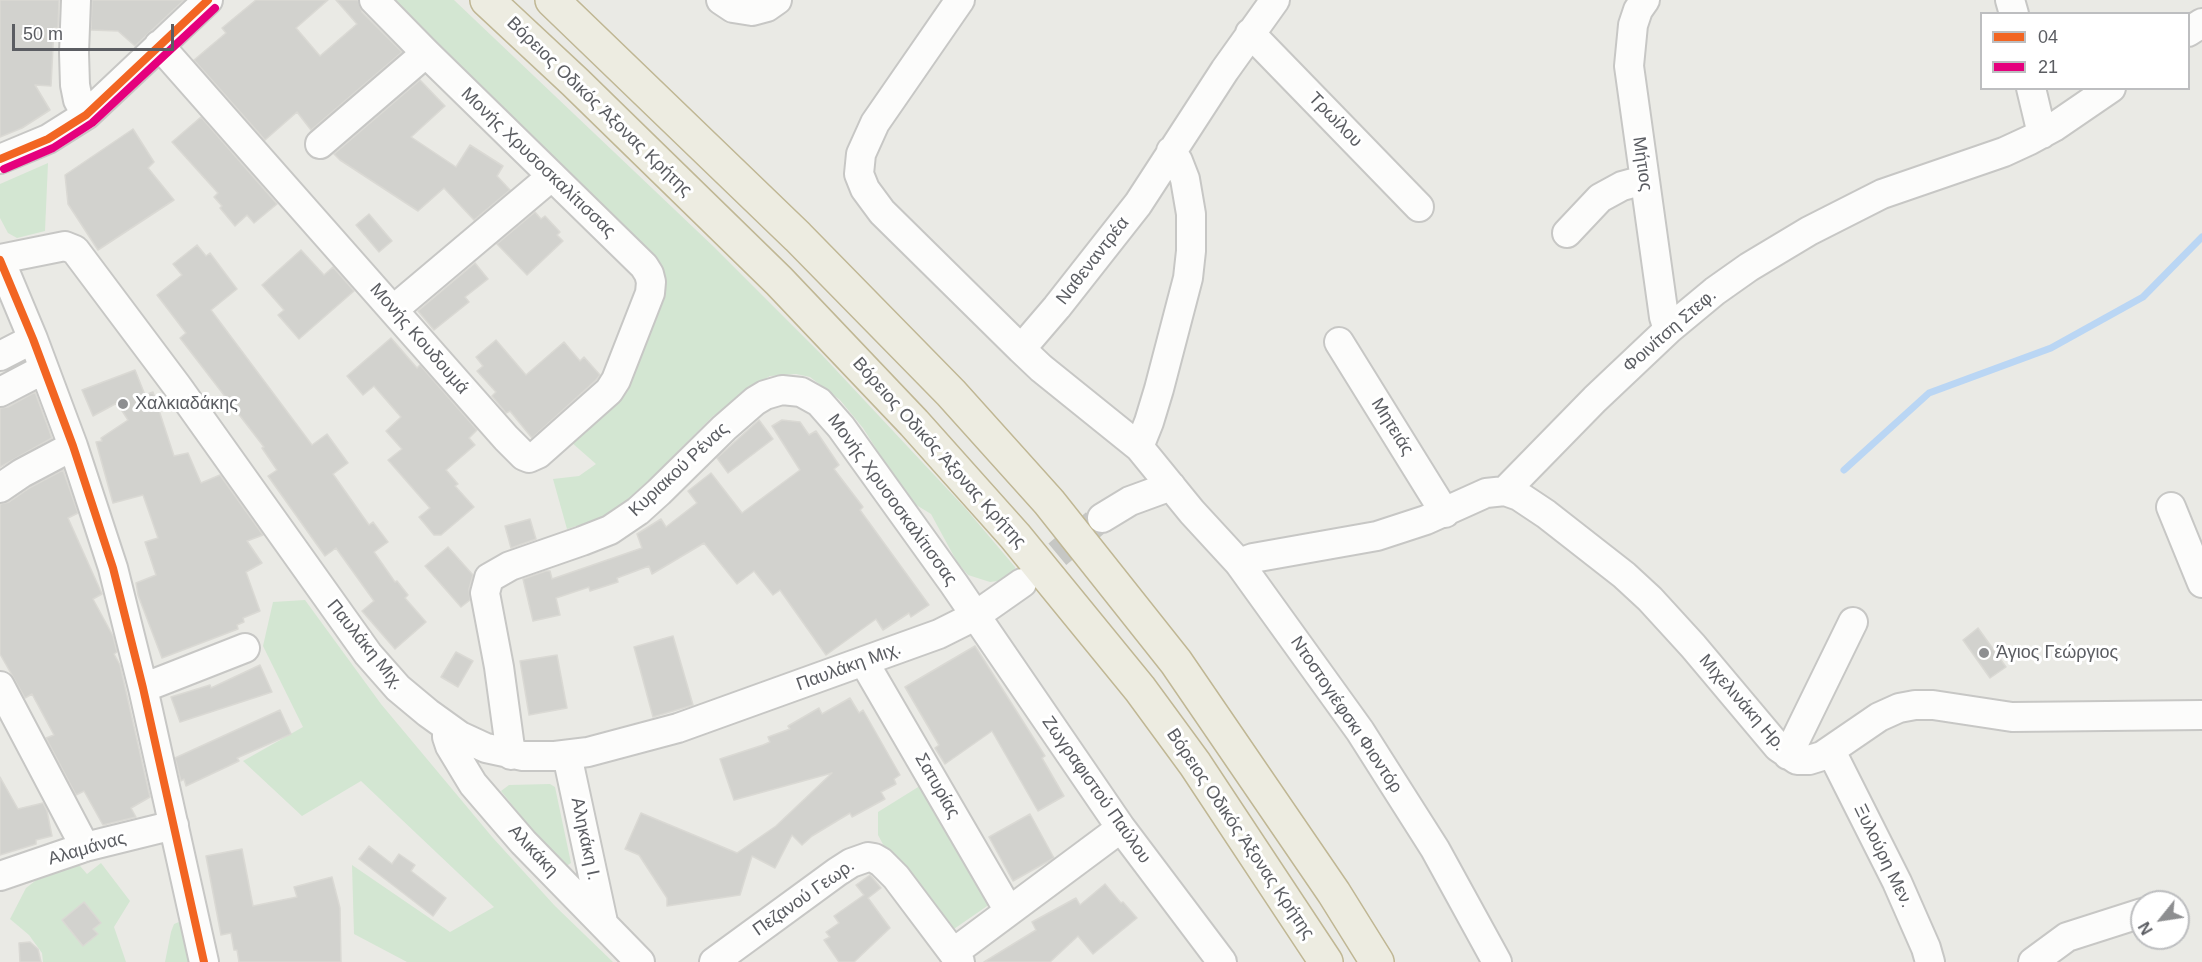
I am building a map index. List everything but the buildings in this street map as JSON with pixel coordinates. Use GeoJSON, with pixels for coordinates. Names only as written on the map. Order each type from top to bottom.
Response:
{"type":"FeatureCollection","features":[{"type":"Feature","properties":{"kind":"highway","name":"Βόρειος Οδικός Άξονας Κρήτης"},"geometry":{"type":"LineString","coordinates":[[487,0],[575,82],[779,281],[914,423],[1015,536],[1133,681],[1188,755],[1326,962]]}},
{"type":"Feature","properties":{"kind":"highway"},"geometry":{"type":"LineString","coordinates":[[552,0],[820,260],[951,393],[1049,502],[1182,672],[1316,866],[1377,962]]}},
{"type":"Feature","properties":{"kind":"street"},"geometry":{"type":"LineString","coordinates":[[76,0],[75,85],[76,93],[86,115]]}},
{"type":"Feature","properties":{"kind":"street"},"geometry":{"type":"LineString","coordinates":[[0,159],[38,144],[86,115],[208,0]]}},
{"type":"Feature","properties":{"kind":"street","name":"Μονής Χρυσοσκαλίτισσας"},"geometry":{"type":"LineString","coordinates":[[374,0],[644,266],[649,274]]}},
{"type":"Feature","properties":{"kind":"street"},"geometry":{"type":"LineString","coordinates":[[721,0],[733,8],[752,11],[767,7],[777,0]]}},
{"type":"Feature","properties":{"kind":"street"},"geometry":{"type":"LineString","coordinates":[[960,0],[875,123],[861,154],[859,174],[865,189],[882,212],[1041,368],[1139,447],[1171,486],[1130,501],[1102,518]]}},
{"type":"Feature","properties":{"kind":"street","name":"Ναθεναντρέα"},"geometry":{"type":"LineString","coordinates":[[1021,349],[1138,204],[1250,33],[1275,0]]}},
{"type":"Feature","properties":{"kind":"street","name":"Μήτιος"},"geometry":{"type":"LineString","coordinates":[[1645,0],[1638,10],[1633,25],[1629,66],[1664,317],[1668,330]]}},
{"type":"Feature","properties":{"kind":"street","name":"Τρωίλου"},"geometry":{"type":"LineString","coordinates":[[1250,33],[1419,207]]}},
{"type":"Feature","properties":{"kind":"street","name":"Μονής Κουδουμά"},"geometry":{"type":"LineString","coordinates":[[159,45],[524,456],[529,458],[537,454],[609,391],[616,380],[650,293],[649,274]]}},
{"type":"Feature","properties":{"kind":"street"},"geometry":{"type":"LineString","coordinates":[[320,144],[426,53]]}},
{"type":"Feature","properties":{"kind":"street"},"geometry":{"type":"LineString","coordinates":[[2031,90],[2042,134]]}},
{"type":"Feature","properties":{"kind":"street","name":"Φοινίτση Στεφ."},"geometry":{"type":"LineString","coordinates":[[1505,491],[1595,399],[1668,330],[1715,291],[1749,267],[1777,249],[1844,213],[1905,185],[2004,152],[2042,134],[2107,90]]}},
{"type":"Feature","properties":{"kind":"street"},"geometry":{"type":"LineString","coordinates":[[1139,447],[1159,389],[1188,278],[1191,251],[1191,214],[1185,179],[1171,151]]}},
{"type":"Feature","properties":{"kind":"street"},"geometry":{"type":"LineString","coordinates":[[393,310],[552,176]]}},
{"type":"Feature","properties":{"kind":"street"},"geometry":{"type":"LineString","coordinates":[[1567,234],[1600,198],[1622,186],[1644,180]]}},
{"type":"Feature","properties":{"kind":"street","name":"Παυλάκη Μιχ."},"geometry":{"type":"LineString","coordinates":[[2,268],[59,247],[70,247],[75,250],[177,386],[383,672],[413,702],[447,728],[472,742],[511,755],[542,757],[567,755],[626,743],[678,728],[939,634],[975,616],[1022,583]]}},
{"type":"Feature","properties":{"kind":"street"},"geometry":{"type":"LineString","coordinates":[[2,268],[33,339],[113,568],[143,688],[204,962]]}},
{"type":"Feature","properties":{"kind":"street"},"geometry":{"type":"LineString","coordinates":[[0,356],[33,339]]}},
{"type":"Feature","properties":{"kind":"street","name":"Μητειάς"},"geometry":{"type":"LineString","coordinates":[[1339,342],[1445,513]]}},
{"type":"Feature","properties":{"kind":"street"},"geometry":{"type":"LineString","coordinates":[[0,392],[44,369]]}},
{"type":"Feature","properties":{"kind":"street","name":"Κυριακού Ρένας"},"geometry":{"type":"LineString","coordinates":[[511,755],[499,667],[485,593],[489,578],[510,566],[582,542],[610,530],[638,511],[755,401],[773,392],[790,390],[801,392]]}},
{"type":"Feature","properties":{"kind":"street","name":"Μονής Χρυσοσκαλίτισσας"},"geometry":{"type":"LineString","coordinates":[[801,392],[819,402],[841,427],[975,616]]}},
{"type":"Feature","properties":{"kind":"street"},"geometry":{"type":"LineString","coordinates":[[0,488],[72,446]]}},
{"type":"Feature","properties":{"kind":"street","name":"Ντοστογιέφσκι Φιοντόρ"},"geometry":{"type":"LineString","coordinates":[[1171,486],[1239,563],[1360,731],[1435,849],[1497,962]]}},
{"type":"Feature","properties":{"kind":"street"},"geometry":{"type":"LineString","coordinates":[[1239,563],[1263,556],[1357,541],[1398,530],[1445,513],[1486,493],[1505,491]]}},
{"type":"Feature","properties":{"kind":"street","name":"Μιχελινάκη Ηρ."},"geometry":{"type":"LineString","coordinates":[[1505,491],[1534,504],[1624,575],[1694,646],[1743,707],[1788,755],[1797,760],[1817,759],[1880,717],[1899,708],[1915,705],[1933,705],[2012,717],[2202,715]]}},
{"type":"Feature","properties":{"kind":"street"},"geometry":{"type":"LineString","coordinates":[[2171,507],[2202,584]]}},
{"type":"Feature","properties":{"kind":"street","name":"Ζωγραφιστού Παύλου"},"geometry":{"type":"LineString","coordinates":[[975,616],[1121,828],[1222,962]]}},
{"type":"Feature","properties":{"kind":"street"},"geometry":{"type":"LineString","coordinates":[[1788,755],[1853,622]]}},
{"type":"Feature","properties":{"kind":"street"},"geometry":{"type":"LineString","coordinates":[[143,688],[245,648]]}},
{"type":"Feature","properties":{"kind":"street","name":"Σατυρίας"},"geometry":{"type":"LineString","coordinates":[[864,662],[1009,911]]}},
{"type":"Feature","properties":{"kind":"street"},"geometry":{"type":"LineString","coordinates":[[0,686],[85,847]]}},
{"type":"Feature","properties":{"kind":"street","name":"Αλικάκη"},"geometry":{"type":"LineString","coordinates":[[447,728],[450,746],[473,784],[523,842],[640,962]]}},
{"type":"Feature","properties":{"kind":"street","name":"Ξυλούρη Μεν."},"geometry":{"type":"LineString","coordinates":[[1831,751],[1897,882],[1930,962]]}},
{"type":"Feature","properties":{"kind":"street","name":"Αληκάκη Ι."},"geometry":{"type":"LineString","coordinates":[[567,755],[603,922]]}},
{"type":"Feature","properties":{"kind":"street","name":"Αλαμάνας"},"geometry":{"type":"LineString","coordinates":[[0,876],[85,847],[174,825]]}},
{"type":"Feature","properties":{"kind":"street"},"geometry":{"type":"LineString","coordinates":[[956,957],[1009,911],[1121,828]]}},
{"type":"Feature","properties":{"kind":"street","name":"Πεζανού Γεωρ."},"geometry":{"type":"LineString","coordinates":[[714,962],[837,872],[851,863],[868,857],[881,862],[896,877],[956,957]]}},
{"type":"Feature","properties":{"kind":"street"},"geometry":{"type":"LineString","coordinates":[[2033,962],[2067,937],[2130,917]]}},
{"type":"Feature","properties":{"kind":"green space"},"geometry":{"type":"Polygon","coordinates":[[[390,0],[454,0],[714,247],[822,355],[966,509],[1015,567],[1017,574],[1006,580],[990,582],[968,575],[957,562],[931,514],[913,503],[904,493],[863,428],[840,400],[810,377],[796,374],[770,376],[758,383],[712,417],[656,476],[626,503],[608,516],[567,529],[553,479],[579,476],[596,464],[571,442],[657,293],[390,0]]]}},
{"type":"Feature","properties":{"kind":"green space"},"geometry":{"type":"Polygon","coordinates":[[[48,163],[45,231],[17,238],[8,233],[0,218],[0,184],[48,163]]]}},
{"type":"Feature","properties":{"kind":"green space"},"geometry":{"type":"Polygon","coordinates":[[[305,600],[381,704],[493,838],[555,906],[613,962],[407,962],[354,934],[352,865],[450,932],[494,907],[361,781],[302,816],[243,761],[303,727],[263,646],[273,602],[305,600]]]}},
{"type":"Feature","properties":{"kind":"green space"},"geometry":{"type":"Polygon","coordinates":[[[550,784],[555,787],[571,863],[565,867],[559,864],[501,791],[509,785],[550,784]]]}},
{"type":"Feature","properties":{"kind":"green space"},"geometry":{"type":"Polygon","coordinates":[[[923,784],[990,904],[951,931],[946,931],[878,835],[878,812],[923,784]]]}},
{"type":"Feature","properties":{"kind":"green space"},"geometry":{"type":"Polygon","coordinates":[[[74,859],[87,874],[101,863],[130,901],[114,927],[126,962],[43,962],[42,953],[29,935],[10,919],[26,888],[48,871],[74,859]]]}},
{"type":"Feature","properties":{"kind":"green space"},"geometry":{"type":"Polygon","coordinates":[[[183,922],[192,962],[165,962],[171,932],[174,924],[183,922]]]}},
{"type":"Feature","properties":{"kind":"waterway"},"geometry":{"type":"LineString","coordinates":[[1844,470],[1929,393],[2051,348],[2143,297],[2202,237]]}},
{"type":"Feature","properties":{"kind":"tunnel"},"geometry":{"type":"LineString","coordinates":[[1025,581],[1095,523]]}},
{"type":"Feature","properties":{"kind":"transit line","name":"04"},"geometry":{"type":"LineString","coordinates":[[0,159],[48,139],[86,115],[208,0]]}},
{"type":"Feature","properties":{"kind":"transit line","name":"21"},"geometry":{"type":"LineString","coordinates":[[4,169],[53,148],[92,123],[215,8]]}},
{"type":"Feature","properties":{"kind":"transit line","name":"04"},"geometry":{"type":"LineString","coordinates":[[0,260],[33,339],[73,446],[113,568],[143,688],[204,962]]}},
{"type":"Feature","properties":{"kind":"place","name":"Χαλκιαδάκης"},"geometry":{"type":"Point","coordinates":[123,404]}},
{"type":"Feature","properties":{"kind":"place","name":"Άγιος Γεώργιος"},"geometry":{"type":"Point","coordinates":[1984,653]}}]}
